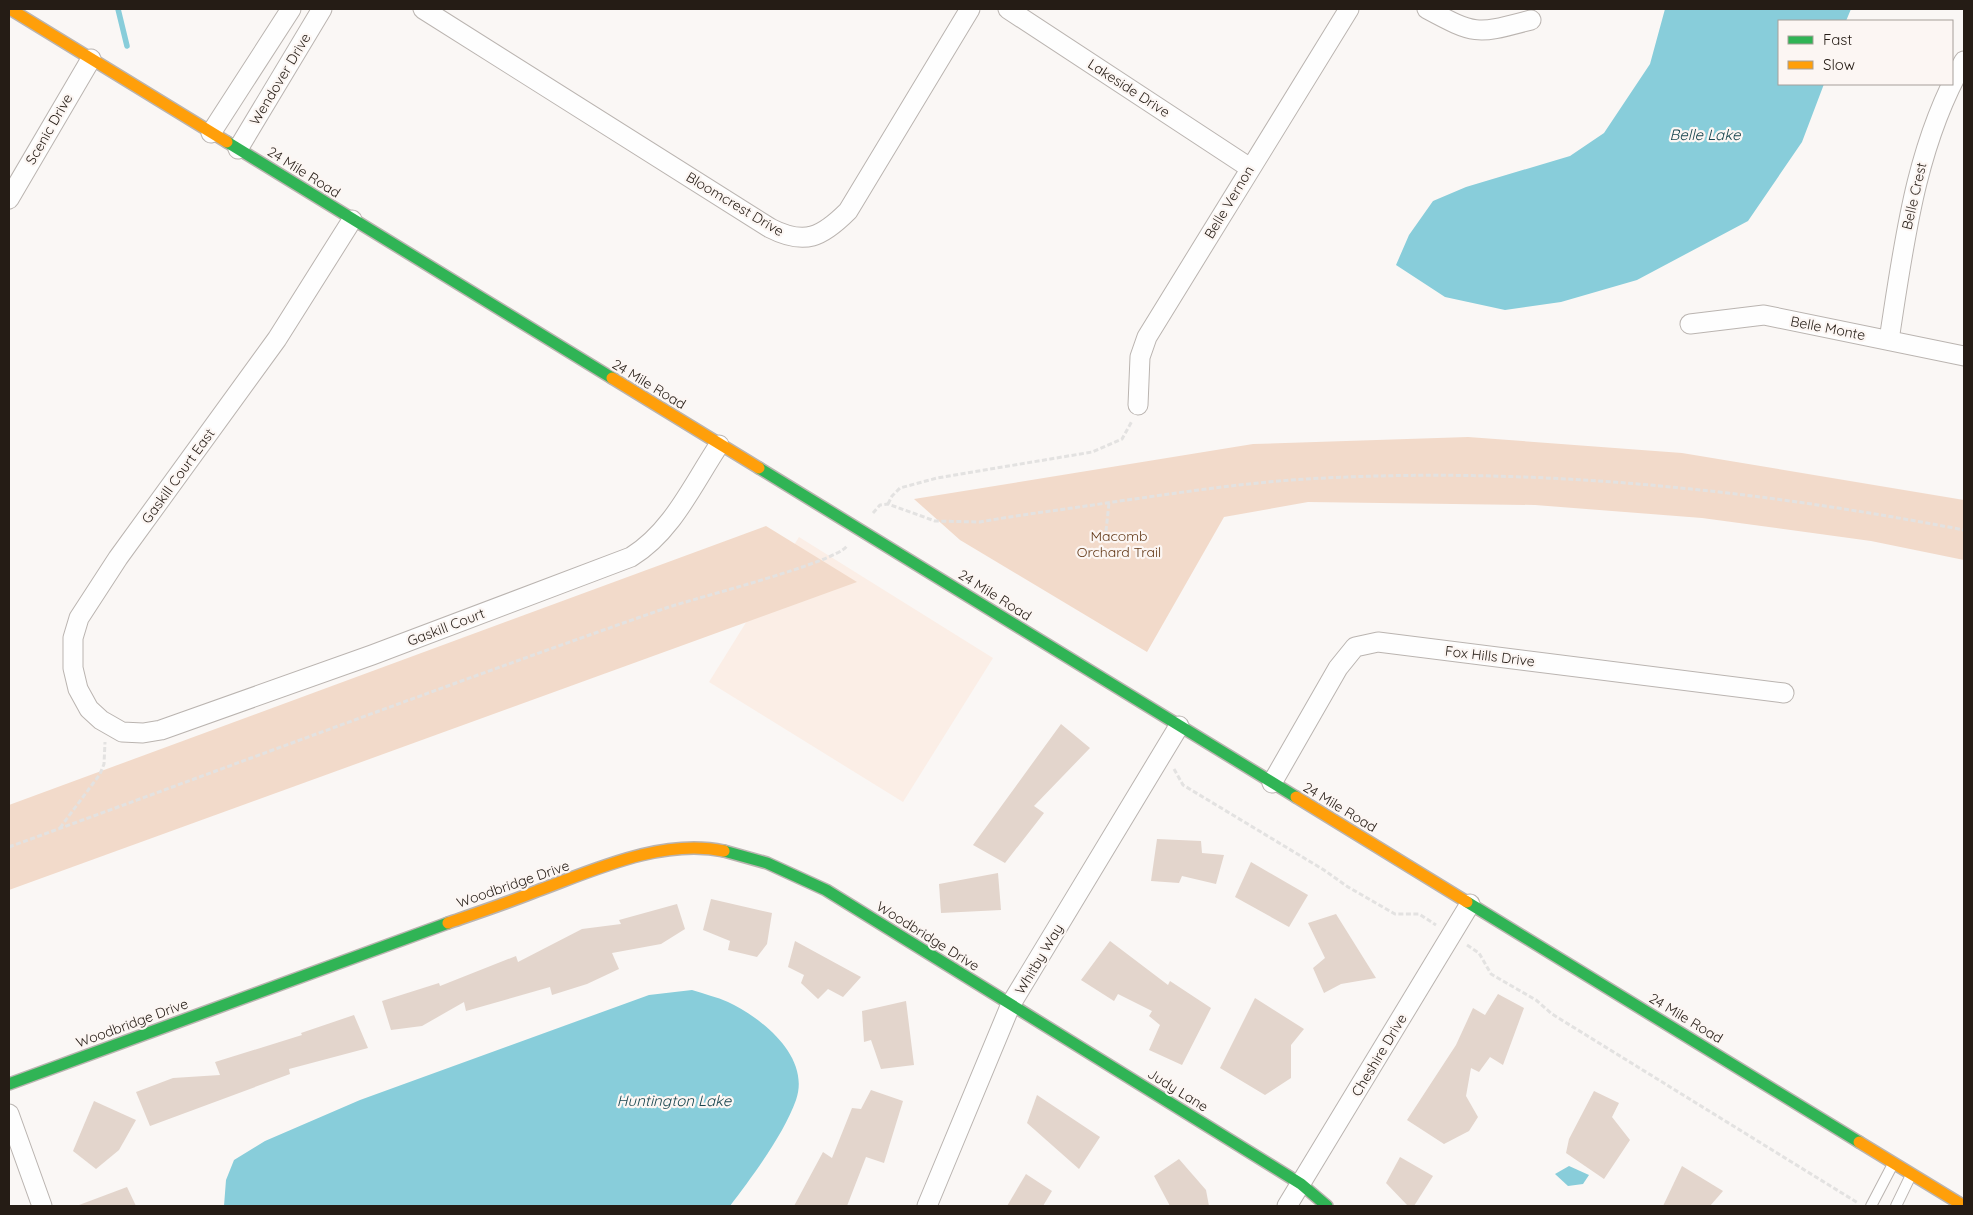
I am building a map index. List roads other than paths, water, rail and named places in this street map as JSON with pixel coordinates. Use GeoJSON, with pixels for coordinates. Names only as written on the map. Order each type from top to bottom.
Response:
{"type":"FeatureCollection","features":[{"type":"Feature","properties":{"kind":"street","name":"24 Mile Road"},"geometry":{"type":"LineString","coordinates":[[10,9],[1964,1206]]}},
{"type":"Feature","properties":{"kind":"street","name":"Wendover Drive"},"geometry":{"type":"LineString","coordinates":[[212,133],[291,9]]}},
{"type":"Feature","properties":{"kind":"street","name":"Wendover Drive"},"geometry":{"type":"LineString","coordinates":[[238,149],[322,9]]}},
{"type":"Feature","properties":{"kind":"street","name":"Bloomcrest Drive"},"geometry":{"type":"LineString","coordinates":[[422,9],[770,228],[790,236],[811,238],[832,227],[848,211],[970,9]]}},
{"type":"Feature","properties":{"kind":"street","name":"Lakeside Drive"},"geometry":{"type":"LineString","coordinates":[[1008,9],[1250,168]]}},
{"type":"Feature","properties":{"kind":"street","name":"Belle Vernon"},"geometry":{"type":"LineString","coordinates":[[1138,405],[1140,357],[1147,337],[1349,9]]}},
{"type":"Feature","properties":{"kind":"street"},"geometry":{"type":"LineString","coordinates":[[1427,9],[1462,28],[1479,32],[1531,20]]}},
{"type":"Feature","properties":{"kind":"street","name":"Scenic Drive"},"geometry":{"type":"LineString","coordinates":[[9,199],[91,59]]}},
{"type":"Feature","properties":{"kind":"street","name":"Belle Crest"},"geometry":{"type":"LineString","coordinates":[[1953,82],[1964,61]]}},
{"type":"Feature","properties":{"kind":"street","name":"Belle Crest"},"geometry":{"type":"LineString","coordinates":[[1889,340],[1906,226],[1918,178],[1943,102],[1952,85]]}},
{"type":"Feature","properties":{"kind":"street","name":"Gaskill Court East"},"geometry":{"type":"LineString","coordinates":[[122,732],[104,722],[89,709],[78,689],[73,668],[73,638],[78,618],[118,558],[277,339],[352,220]]}},
{"type":"Feature","properties":{"kind":"street","name":"Belle Monte"},"geometry":{"type":"LineString","coordinates":[[1690,324],[1764,315],[1964,356]]}},
{"type":"Feature","properties":{"kind":"street","name":"Gaskill Court"},"geometry":{"type":"LineString","coordinates":[[122,732],[143,733],[161,730],[372,655],[631,557],[647,547],[663,531],[719,445]]}},
{"type":"Feature","properties":{"kind":"street","name":"Fox Hills Drive"},"geometry":{"type":"LineString","coordinates":[[1272,783],[1338,668],[1355,647],[1378,642],[1784,692]]}},
{"type":"Feature","properties":{"kind":"street","name":"Whitby Way"},"geometry":{"type":"LineString","coordinates":[[927,1206],[1011,1004],[1179,726]]}},
{"type":"Feature","properties":{"kind":"street","name":"Woodbridge Drive"},"geometry":{"type":"LineString","coordinates":[[9,1084],[476,913],[632,859],[683,849],[703,848],[742,854],[826,890],[1011,1004]]}},
{"type":"Feature","properties":{"kind":"street","name":"Cheshire Drive"},"geometry":{"type":"LineString","coordinates":[[1287,1206],[1470,904]]}},
{"type":"Feature","properties":{"kind":"street","name":"Judy Lane"},"geometry":{"type":"LineString","coordinates":[[1011,1004],[1301,1184],[1327,1206]]}},
{"type":"Feature","properties":{"kind":"street"},"geometry":{"type":"LineString","coordinates":[[9,1114],[42,1206]]}},
{"type":"Feature","properties":{"kind":"lane"},"geometry":{"type":"LineString","coordinates":[[1871,1206],[1894,1163]]}},
{"type":"Feature","properties":{"kind":"lane"},"geometry":{"type":"LineString","coordinates":[[1896,1206],[1911,1174]]}},
{"type":"Feature","properties":{"kind":"water","name":"Belle Lake"},"geometry":{"type":"Polygon","coordinates":[[[1665,9],[1851,9],[1846,20],[1778,20],[1778,85],[1824,85],[1802,142],[1748,221],[1637,280],[1561,302],[1505,310],[1445,297],[1396,265],[1409,235],[1433,201],[1466,187],[1570,156],[1604,133],[1650,64],[1665,9]]]}},
{"type":"Feature","properties":{"kind":"water","name":"Huntington Lake"},"geometry":{"type":"Polygon","coordinates":[[[692,990],[728,1002],[755,1018],[768,1029],[790,1054],[799,1084],[796,1100],[784,1127],[767,1155],[730,1206],[224,1206],[226,1180],[234,1160],[265,1141],[360,1100],[649,995],[692,990]]]}},
{"type":"Feature","properties":{"kind":"water"},"geometry":{"type":"Polygon","coordinates":[[[1569,1166],[1589,1175],[1583,1184],[1568,1186],[1555,1174],[1569,1166]]]}},
{"type":"Feature","properties":{"kind":"waterway"},"geometry":{"type":"LineString","coordinates":[[118,9],[127,46]]}},
{"type":"Feature","properties":{"kind":"park label","name":"Macomb Orchard Trail"},"geometry":{"type":"Point","coordinates":[1119,544]}}]}
